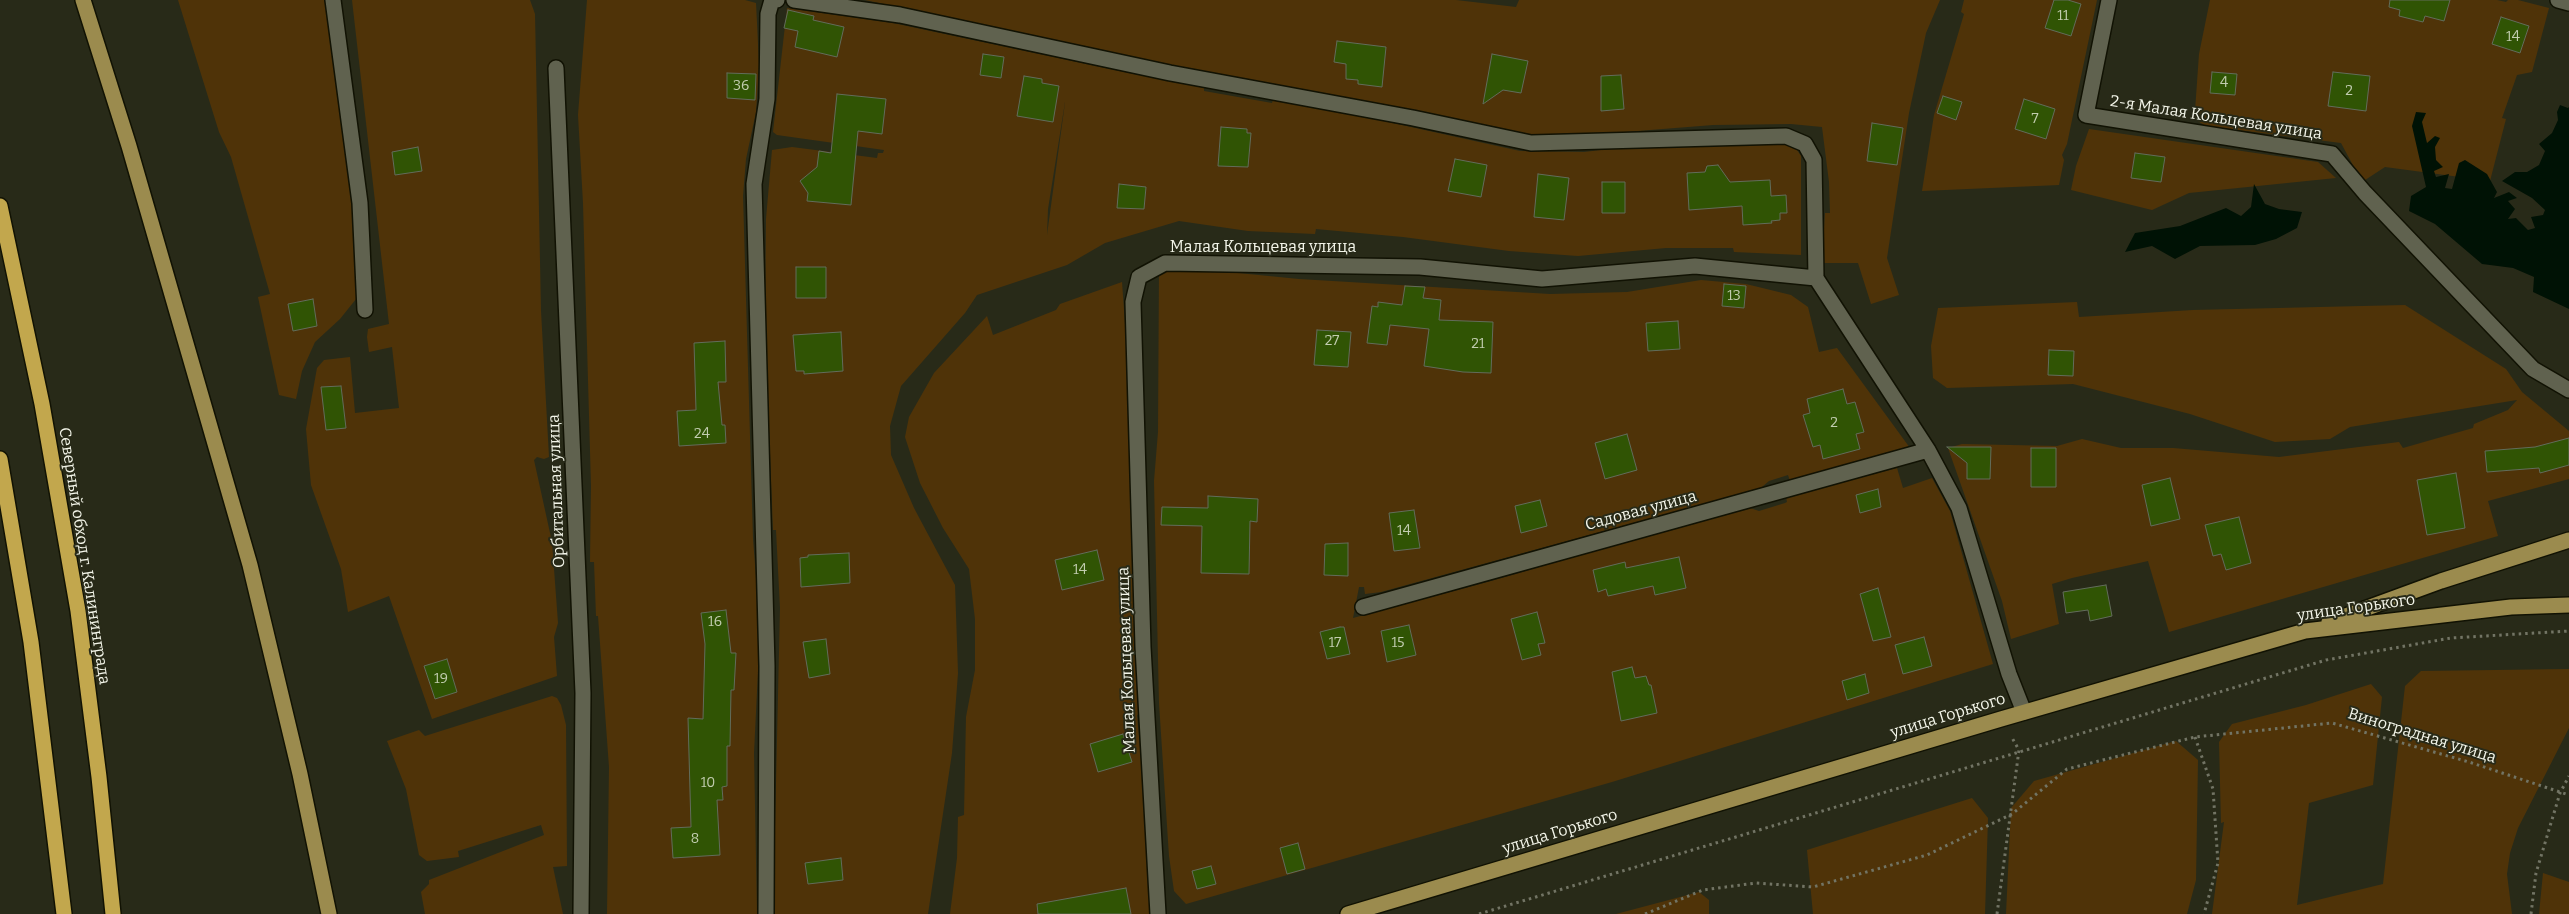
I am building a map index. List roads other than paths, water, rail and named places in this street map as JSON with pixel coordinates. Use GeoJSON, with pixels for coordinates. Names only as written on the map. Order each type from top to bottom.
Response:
{"type":"FeatureCollection","features":[{"type":"Feature","properties":{"kind":"highway","name":"Северный обход г. Калининграда"},"geometry":{"type":"LineString","coordinates":[[0,206],[42,404],[78,611],[99,776],[113,914]]}},
{"type":"Feature","properties":{"kind":"highway"},"geometry":{"type":"LineString","coordinates":[[0,458],[31,642],[64,914]]}},
{"type":"Feature","properties":{"kind":"main road"},"geometry":{"type":"LineString","coordinates":[[83,0],[129,146],[250,565],[300,774],[328,914]]}},
{"type":"Feature","properties":{"kind":"main road"},"geometry":{"type":"LineString","coordinates":[[2305,631],[2441,581],[2569,540]]}},
{"type":"Feature","properties":{"kind":"main road","name":"улица Горького"},"geometry":{"type":"LineString","coordinates":[[1348,914],[2000,719],[2305,631],[2511,607],[2569,604]]}},
{"type":"Feature","properties":{"kind":"street"},"geometry":{"type":"LineString","coordinates":[[333,0],[360,203],[364,310]]}},
{"type":"Feature","properties":{"kind":"street"},"geometry":{"type":"LineString","coordinates":[[766,914],[767,666],[754,184],[767,100],[768,14],[772,0],[777,0]]}},
{"type":"Feature","properties":{"kind":"street"},"geometry":{"type":"LineString","coordinates":[[794,0],[900,15],[1170,73],[1413,118],[1531,143],[1786,136],[1805,144],[1814,160],[1816,278],[1928,450],[1959,508],[2009,674],[2024,712]]}},
{"type":"Feature","properties":{"kind":"street","name":"2-я Малая Кольцевая улица"},"geometry":{"type":"LineString","coordinates":[[2109,0],[2086,115],[2332,154],[2365,193],[2533,370],[2569,390]]}},
{"type":"Feature","properties":{"kind":"street"},"geometry":{"type":"LineString","coordinates":[[2558,0],[2569,3]]}},
{"type":"Feature","properties":{"kind":"street","name":"Орбитальная улица"},"geometry":{"type":"LineString","coordinates":[[556,68],[583,693],[581,914]]}},
{"type":"Feature","properties":{"kind":"street","name":"Малая Кольцевая улица"},"geometry":{"type":"LineString","coordinates":[[1158,914],[1142,637],[1133,302],[1139,277],[1165,263],[1420,267],[1542,279],[1695,266],[1816,278]]}},
{"type":"Feature","properties":{"kind":"street","name":"Садовая улица"},"geometry":{"type":"LineString","coordinates":[[1363,607],[1928,450]]}}]}
